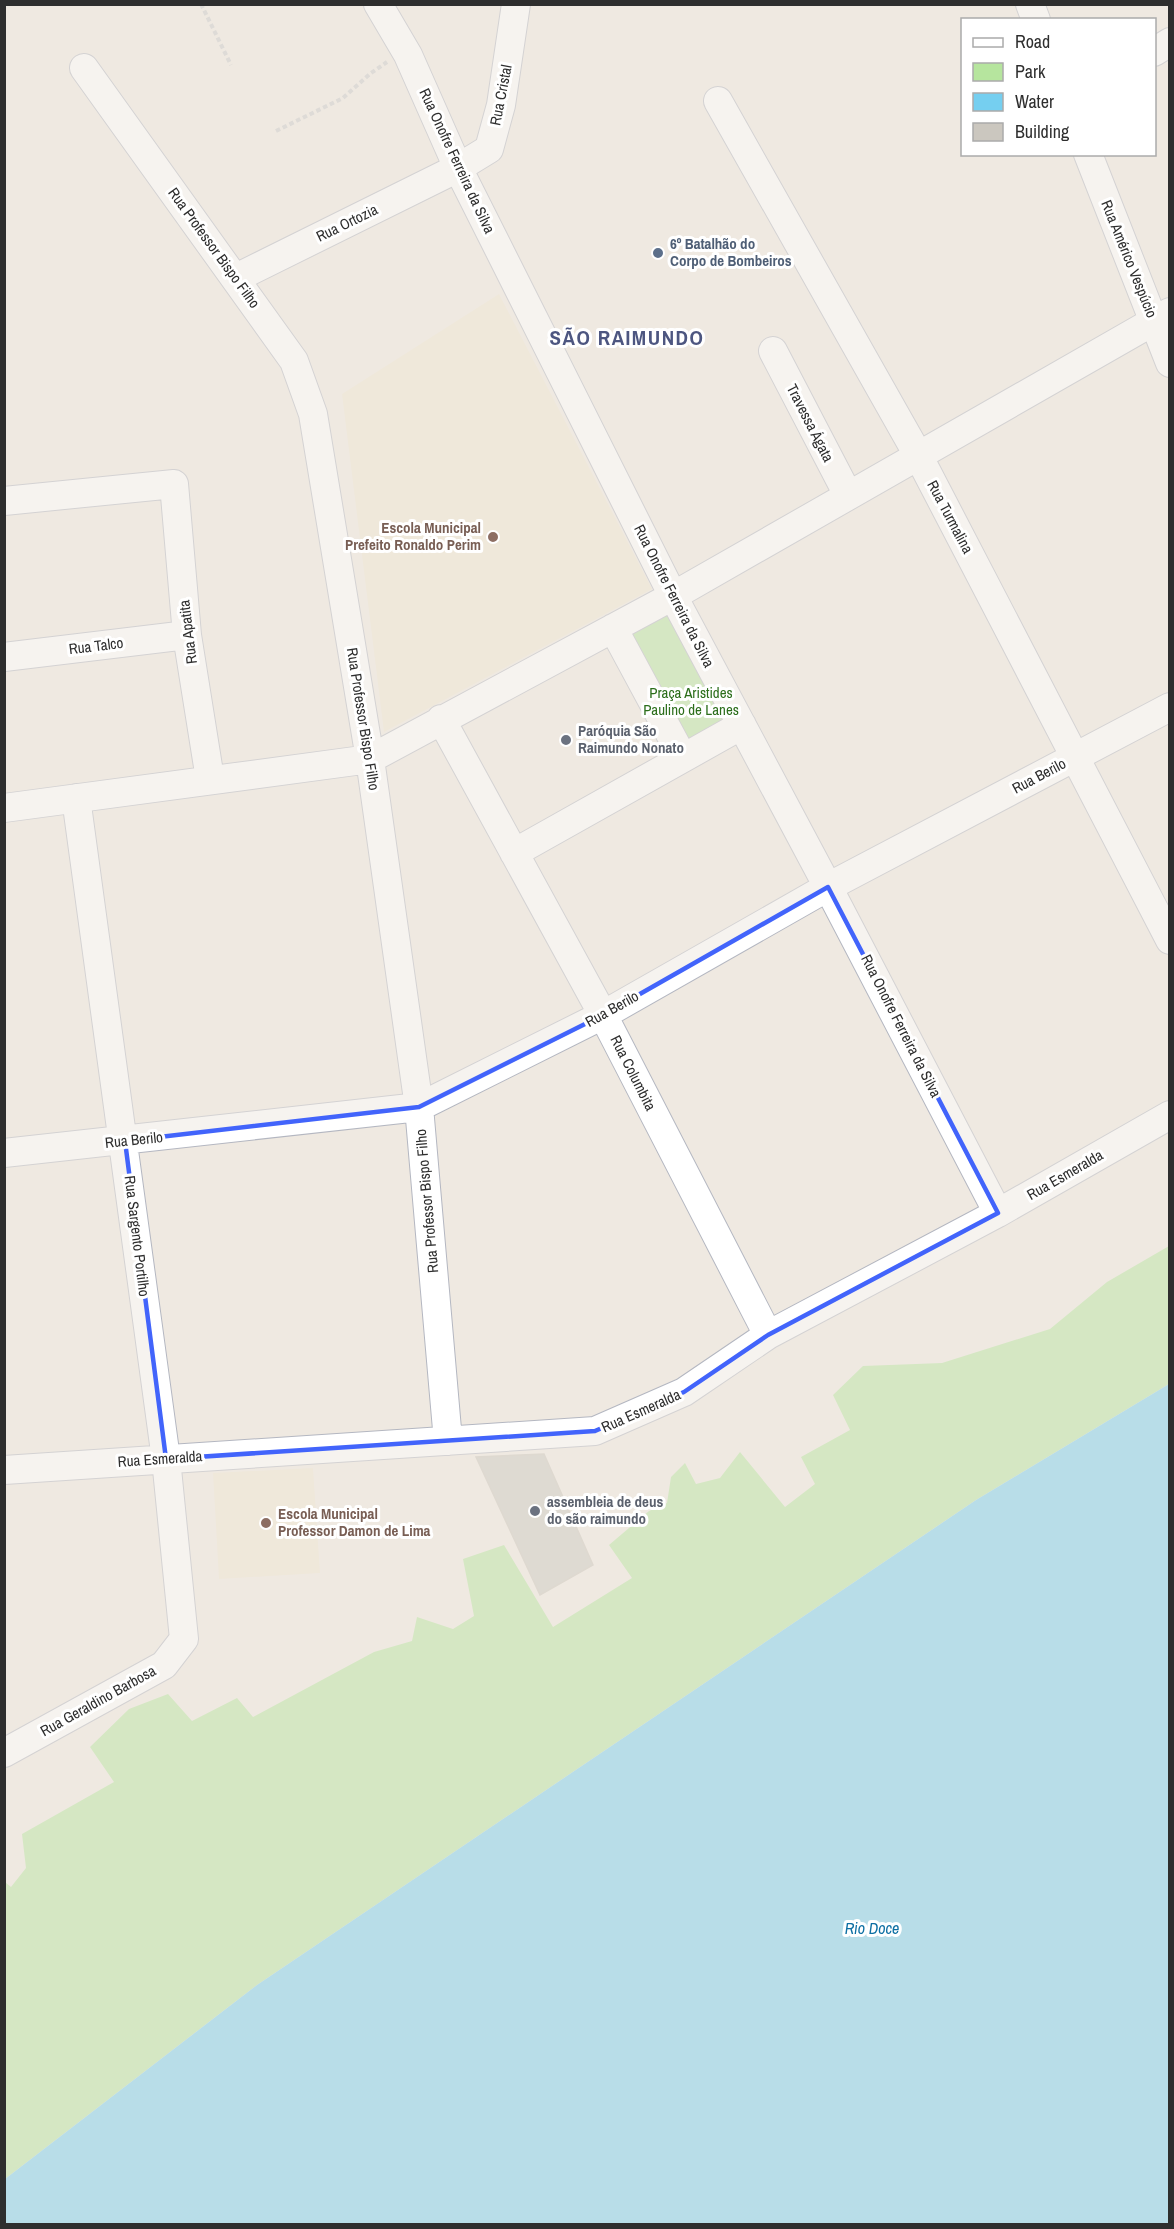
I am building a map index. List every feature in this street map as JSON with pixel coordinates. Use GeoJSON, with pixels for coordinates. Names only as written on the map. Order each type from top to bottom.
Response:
{"type":"FeatureCollection","features":[{"type":"Feature","properties":{"kind":"street","name":"Rua Onofre Ferreira da Silva"},"geometry":{"type":"LineString","coordinates":[[378,4],[408,56],[458,168],[673,596],[828,886],[998,1213]]}},
{"type":"Feature","properties":{"kind":"street","name":"Rua Cristal"},"geometry":{"type":"LineString","coordinates":[[458,168],[489,149],[501,105],[516,4]]}},
{"type":"Feature","properties":{"kind":"street"},"geometry":{"type":"LineString","coordinates":[[1156,51],[1170,42]]}},
{"type":"Feature","properties":{"kind":"street","name":"Rua Professor Bispo Filho"},"geometry":{"type":"LineString","coordinates":[[84,68],[294,361],[313,414],[370,759],[419,1107],[448,1441]]}},
{"type":"Feature","properties":{"kind":"street","name":"Rua Turmalina"},"geometry":{"type":"LineString","coordinates":[[718,101],[918,455],[1170,940]]}},
{"type":"Feature","properties":{"kind":"street","name":"Rua Américo Vespúcio"},"geometry":{"type":"LineString","coordinates":[[1089,156],[1162,317],[1170,363]]}},
{"type":"Feature","properties":{"kind":"street","name":"Rua Ortozia"},"geometry":{"type":"LineString","coordinates":[[236,278],[458,168]]}},
{"type":"Feature","properties":{"kind":"street"},"geometry":{"type":"LineString","coordinates":[[4,808],[370,759],[673,596],[1162,317]]}},
{"type":"Feature","properties":{"kind":"street","name":"Travessa Ágata"},"geometry":{"type":"LineString","coordinates":[[773,351],[848,495]]}},
{"type":"Feature","properties":{"kind":"street","name":"Rua Apatita"},"geometry":{"type":"LineString","coordinates":[[4,501],[174,484],[188,635],[210,779]]}},
{"type":"Feature","properties":{"kind":"street"},"geometry":{"type":"LineString","coordinates":[[613,628],[683,758]]}},
{"type":"Feature","properties":{"kind":"street","name":"Rua Talco"},"geometry":{"type":"LineString","coordinates":[[4,657],[188,635]]}},
{"type":"Feature","properties":{"kind":"street","name":"Rua Berilo"},"geometry":{"type":"LineString","coordinates":[[4,1153],[419,1107],[603,1015],[828,886],[1170,707]]}},
{"type":"Feature","properties":{"kind":"street","name":"Rua Columbita"},"geometry":{"type":"LineString","coordinates":[[441,719],[603,1015],[768,1335]]}},
{"type":"Feature","properties":{"kind":"street"},"geometry":{"type":"LineString","coordinates":[[514,853],[742,725]]}},
{"type":"Feature","properties":{"kind":"street","name":"Rua Sargento Portilho"},"geometry":{"type":"LineString","coordinates":[[76,798],[125,1141],[166,1459],[184,1639]]}},
{"type":"Feature","properties":{"kind":"street","name":"Rua Esmeralda"},"geometry":{"type":"LineString","coordinates":[[4,1470],[595,1431],[684,1392],[768,1335],[998,1213],[1170,1115]]}},
{"type":"Feature","properties":{"kind":"street","name":"Rua Geraldino Barbosa"},"geometry":{"type":"LineString","coordinates":[[4,1753],[164,1665],[184,1639]]}},
{"type":"Feature","properties":{"kind":"path"},"geometry":{"type":"LineString","coordinates":[[201,4],[231,65]]}},
{"type":"Feature","properties":{"kind":"path"},"geometry":{"type":"LineString","coordinates":[[276,131],[343,99],[371,73]]}},
{"type":"Feature","properties":{"kind":"highlighted area"},"geometry":{"type":"Polygon","coordinates":[[[828,887],[998,1213],[768,1335],[684,1392],[595,1431],[166,1459],[125,1141],[419,1107],[603,1015],[828,887]]]}},
{"type":"Feature","properties":{"kind":"shaded area","name":"Escola Municipal Prefeito Ronaldo Perim"},"geometry":{"type":"Polygon","coordinates":[[[499,294],[652,589],[384,732],[342,394],[499,294]]]}},
{"type":"Feature","properties":{"kind":"shaded area","name":"Escola Municipal Professor Damon de Lima"},"geometry":{"type":"Polygon","coordinates":[[[313,1468],[320,1573],[219,1579],[213,1473],[313,1468]]]}},
{"type":"Feature","properties":{"kind":"green space","name":"Praça Aristides Paulino de Lanes"},"geometry":{"type":"Polygon","coordinates":[[[675,611],[737,724],[684,754],[624,638],[675,611]]]}},
{"type":"Feature","properties":{"kind":"green space"},"geometry":{"type":"Polygon","coordinates":[[[1169,1246],[1169,1384],[976,1500],[257,1985],[5,2179],[5,1882],[11,1887],[26,1868],[22,1834],[114,1782],[90,1747],[129,1709],[168,1694],[192,1721],[237,1698],[253,1717],[374,1652],[412,1641],[417,1617],[453,1629],[474,1616],[463,1559],[504,1545],[553,1627],[632,1578],[609,1545],[649,1511],[667,1503],[671,1477],[685,1463],[696,1484],[720,1478],[740,1452],[785,1507],[815,1484],[801,1457],[850,1430],[833,1395],[863,1366],[942,1363],[1050,1329],[1107,1282],[1169,1246]]]}},
{"type":"Feature","properties":{"kind":"water","name":"Rio Doce"},"geometry":{"type":"Polygon","coordinates":[[[1169,1384],[1169,2224],[5,2224],[5,2179],[257,1985],[976,1500],[1169,1384]]]}},
{"type":"Feature","properties":{"kind":"building","name":"assembleia de deus do são raimundo"},"geometry":{"type":"Polygon","coordinates":[[[544,1454],[593,1565],[540,1595],[476,1457],[544,1454]]]}},
{"type":"Feature","properties":{"kind":"place","name":"6º Batalhão do Corpo de Bombeiros"},"geometry":{"type":"Point","coordinates":[658,253]}},
{"type":"Feature","properties":{"kind":"place","name":"Escola Municipal Prefeito Ronaldo Perim"},"geometry":{"type":"Point","coordinates":[493,537]}},
{"type":"Feature","properties":{"kind":"place","name":"Paróquia São Raimundo Nonato"},"geometry":{"type":"Point","coordinates":[566,740]}},
{"type":"Feature","properties":{"kind":"place","name":"assembleia de deus do são raimundo"},"geometry":{"type":"Point","coordinates":[535,1511]}},
{"type":"Feature","properties":{"kind":"place","name":"Escola Municipal Professor Damon de Lima"},"geometry":{"type":"Point","coordinates":[266,1523]}},
{"type":"Feature","properties":{"kind":"district","name":"SÃO RAIMUNDO"},"geometry":{"type":"Point","coordinates":[627,338]}}]}
